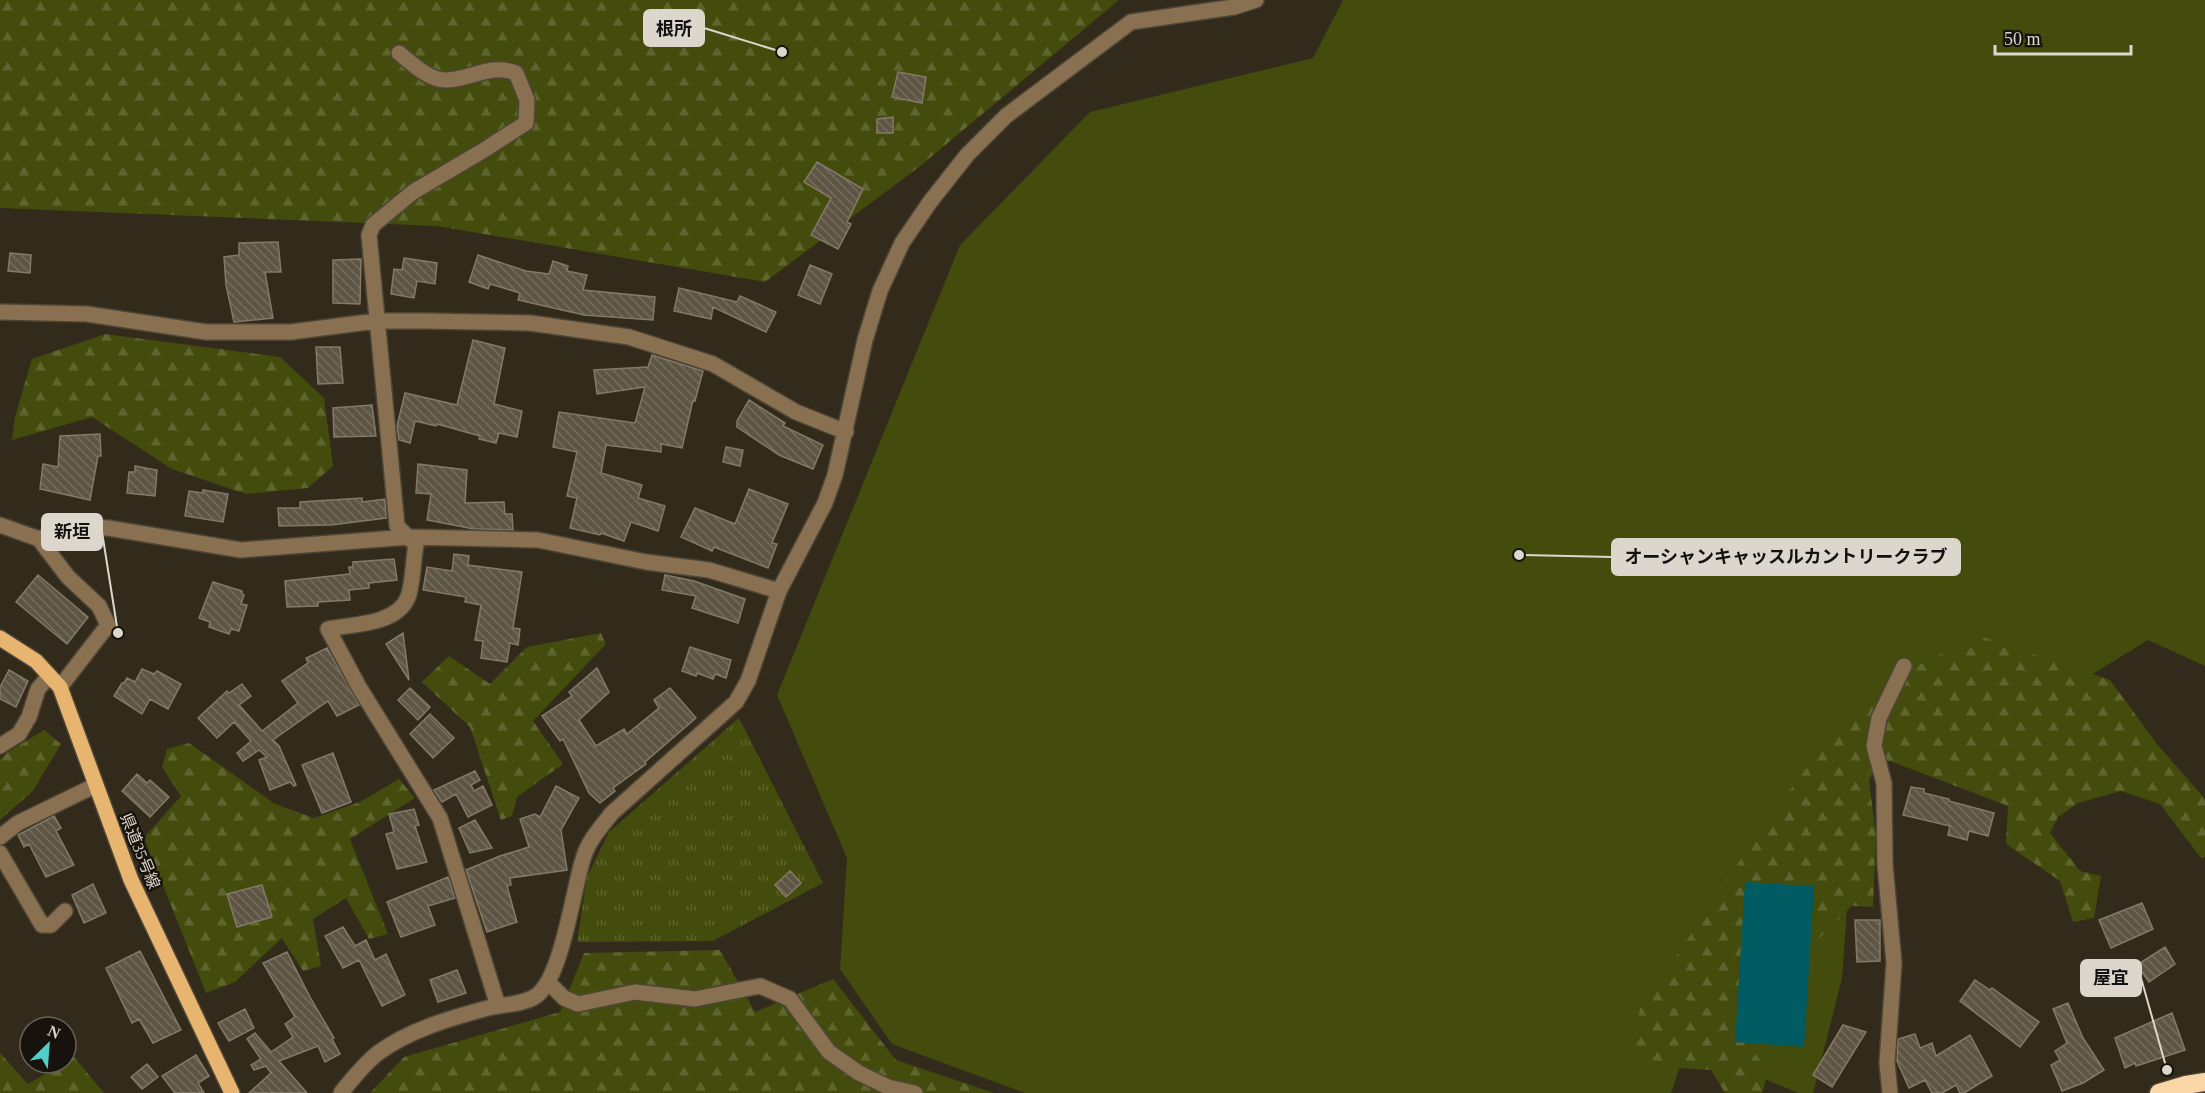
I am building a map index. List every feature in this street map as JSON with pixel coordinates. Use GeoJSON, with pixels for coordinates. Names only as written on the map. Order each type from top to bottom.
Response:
{"type":"FeatureCollection","features":[{"type":"Feature","properties":{"kind":"highway"},"geometry":{"type":"LineString","coordinates":[[2159,1093],[2205,1082]]}},
{"type":"Feature","properties":{"kind":"main road","name":"県道35号線"},"geometry":{"type":"LineString","coordinates":[[0,638],[36,661],[54,681],[131,880],[232,1093]]}},
{"type":"Feature","properties":{"kind":"street"},"geometry":{"type":"LineString","coordinates":[[341,1093],[378,1053],[406,1037],[450,1019],[522,1002],[537,995],[548,982],[557,961],[584,856],[595,834],[612,813],[736,702],[748,681],[779,591],[825,503],[835,476],[865,340],[880,291],[902,243],[967,154],[1006,116],[1131,22],[1234,7],[1256,0]]}},
{"type":"Feature","properties":{"kind":"street"},"geometry":{"type":"LineString","coordinates":[[399,53],[424,73],[446,80],[492,70],[505,69],[516,73],[527,100],[526,123],[413,192],[373,225],[369,236],[376,321],[385,382],[398,526],[416,545],[408,597],[398,612],[381,619],[328,629],[359,687],[441,818],[498,1006]]}},
{"type":"Feature","properties":{"kind":"street"},"geometry":{"type":"LineString","coordinates":[[0,312],[87,314],[206,332],[291,332],[376,321],[530,323],[629,337],[713,364],[796,412],[846,432]]}},
{"type":"Feature","properties":{"kind":"street"},"geometry":{"type":"LineString","coordinates":[[0,525],[39,539],[68,577],[99,606],[108,626],[54,681],[38,689],[29,717],[19,734],[0,746]]}},
{"type":"Feature","properties":{"kind":"street"},"geometry":{"type":"LineString","coordinates":[[39,539],[69,526],[108,528],[241,550],[409,537],[538,540],[646,562],[709,570],[779,591]]}},
{"type":"Feature","properties":{"kind":"street"},"geometry":{"type":"LineString","coordinates":[[1890,1093],[1887,1063],[1894,963],[1885,865],[1884,783],[1874,746],[1879,718],[1904,666]]}},
{"type":"Feature","properties":{"kind":"street"},"geometry":{"type":"LineString","coordinates":[[0,837],[18,823],[96,786]]}},
{"type":"Feature","properties":{"kind":"street"},"geometry":{"type":"LineString","coordinates":[[0,853],[42,925],[51,925],[65,912]]}},
{"type":"Feature","properties":{"kind":"street"},"geometry":{"type":"LineString","coordinates":[[548,982],[564,998],[578,1004],[635,992],[695,999],[760,986],[790,999],[829,1052],[859,1073],[888,1087],[915,1093]]}},
{"type":"Feature","properties":{"kind":"green space"},"geometry":{"type":"Polygon","coordinates":[[[0,0],[1119,0],[919,167],[765,282],[437,226],[0,208],[0,0]]]}},
{"type":"Feature","properties":{"kind":"green space"},"geometry":{"type":"Polygon","coordinates":[[[1343,0],[2205,0],[2205,666],[2148,640],[2075,685],[1913,689],[1854,812],[1842,978],[1813,1093],[1798,1093],[1687,1046],[1671,1093],[1025,1093],[892,1044],[840,969],[847,858],[777,695],[960,245],[1090,112],[1313,58],[1343,0]]]}},
{"type":"Feature","properties":{"kind":"green space"},"geometry":{"type":"Polygon","coordinates":[[[105,334],[280,357],[324,398],[333,466],[308,488],[246,494],[172,469],[92,417],[12,440],[15,417],[32,359],[105,334]]]}},
{"type":"Feature","properties":{"kind":"green space"},"geometry":{"type":"Polygon","coordinates":[[[601,633],[606,644],[533,721],[563,764],[517,797],[512,816],[501,820],[470,727],[422,682],[449,656],[490,684],[527,647],[601,633]]]}},
{"type":"Feature","properties":{"kind":"green space"},"geometry":{"type":"Polygon","coordinates":[[[1980,636],[2110,680],[2157,744],[2205,799],[2205,857],[2201,858],[2160,804],[2121,791],[2078,803],[2058,817],[2050,833],[2080,871],[2101,876],[2094,918],[2073,922],[2060,881],[2006,844],[2008,806],[1890,761],[1868,772],[1876,837],[1873,907],[1852,906],[1791,966],[1751,976],[1730,1025],[1769,1070],[1762,1093],[1725,1093],[1711,1070],[1629,1065],[1642,998],[1679,952],[1763,826],[1820,750],[1886,680],[1980,636]]]}},
{"type":"Feature","properties":{"kind":"green space"},"geometry":{"type":"Polygon","coordinates":[[[739,718],[823,883],[713,941],[577,942],[587,877],[609,832],[739,718]]]}},
{"type":"Feature","properties":{"kind":"green space"},"geometry":{"type":"Polygon","coordinates":[[[44,730],[61,744],[33,791],[0,820],[0,759],[44,730]]]}},
{"type":"Feature","properties":{"kind":"green space"},"geometry":{"type":"Polygon","coordinates":[[[189,743],[275,804],[314,818],[360,802],[399,779],[415,798],[350,839],[388,934],[369,939],[346,898],[313,919],[321,966],[303,971],[282,938],[235,982],[206,993],[144,838],[181,796],[162,767],[167,749],[189,743]]]}},
{"type":"Feature","properties":{"kind":"green space"},"geometry":{"type":"Polygon","coordinates":[[[720,950],[755,1012],[833,979],[896,1060],[994,1093],[370,1093],[404,1057],[560,1012],[584,953],[720,950]]]}},
{"type":"Feature","properties":{"kind":"green space"},"geometry":{"type":"Polygon","coordinates":[[[0,1053],[28,1084],[43,1075],[78,1075],[78,1062],[104,1093],[0,1093],[0,1053]]]}},
{"type":"Feature","properties":{"kind":"water"},"geometry":{"type":"Polygon","coordinates":[[[1745,882],[1814,886],[1804,1047],[1735,1042],[1745,882]]]}},
{"type":"Feature","properties":{"kind":"building"},"geometry":{"type":"Polygon","coordinates":[[[898,72],[926,77],[922,103],[892,97],[898,72]]]}},
{"type":"Feature","properties":{"kind":"building"},"geometry":{"type":"Polygon","coordinates":[[[893,117],[893,133],[877,133],[877,119],[893,117]]]}},
{"type":"Feature","properties":{"kind":"building"},"geometry":{"type":"Polygon","coordinates":[[[817,162],[863,189],[847,222],[851,224],[838,249],[811,235],[831,198],[804,182],[817,162]]]}},
{"type":"Feature","properties":{"kind":"building"},"geometry":{"type":"Polygon","coordinates":[[[278,242],[281,272],[265,272],[273,318],[234,322],[226,285],[224,257],[239,255],[239,243],[278,242]]]}},
{"type":"Feature","properties":{"kind":"building"},"geometry":{"type":"Polygon","coordinates":[[[10,253],[31,255],[30,273],[8,271],[10,253]]]}},
{"type":"Feature","properties":{"kind":"building"},"geometry":{"type":"Polygon","coordinates":[[[478,255],[526,271],[549,274],[553,261],[568,266],[567,271],[587,275],[583,290],[655,297],[653,320],[584,315],[518,300],[520,293],[490,284],[488,289],[469,282],[478,255]]]}},
{"type":"Feature","properties":{"kind":"building"},"geometry":{"type":"Polygon","coordinates":[[[404,258],[437,263],[435,284],[417,281],[414,298],[391,294],[394,269],[402,270],[404,258]]]}},
{"type":"Feature","properties":{"kind":"building"},"geometry":{"type":"Polygon","coordinates":[[[361,259],[360,304],[333,303],[333,260],[361,259]]]}},
{"type":"Feature","properties":{"kind":"building"},"geometry":{"type":"Polygon","coordinates":[[[810,265],[832,274],[820,304],[798,295],[810,265]]]}},
{"type":"Feature","properties":{"kind":"building"},"geometry":{"type":"Polygon","coordinates":[[[679,288],[737,302],[740,296],[776,312],[766,332],[713,307],[711,319],[674,311],[679,288]]]}},
{"type":"Feature","properties":{"kind":"building"},"geometry":{"type":"Polygon","coordinates":[[[473,340],[505,348],[494,404],[522,411],[517,437],[499,433],[496,443],[437,424],[436,426],[415,421],[410,443],[399,440],[397,426],[405,393],[457,405],[473,340]]]}},
{"type":"Feature","properties":{"kind":"building"},"geometry":{"type":"Polygon","coordinates":[[[316,347],[340,347],[343,383],[318,384],[316,347]]]}},
{"type":"Feature","properties":{"kind":"building"},"geometry":{"type":"Polygon","coordinates":[[[652,355],[703,371],[695,401],[693,400],[682,448],[661,444],[661,452],[606,445],[601,473],[642,485],[638,498],[665,506],[658,531],[631,522],[624,541],[601,533],[600,535],[570,528],[577,498],[567,496],[577,452],[553,447],[559,412],[635,423],[645,387],[597,394],[594,370],[648,367],[652,355]]]}},
{"type":"Feature","properties":{"kind":"building"},"geometry":{"type":"Polygon","coordinates":[[[749,400],[785,423],[783,426],[823,445],[813,469],[779,455],[737,427],[737,421],[749,400]]]}},
{"type":"Feature","properties":{"kind":"building"},"geometry":{"type":"Polygon","coordinates":[[[372,405],[376,436],[334,437],[333,408],[372,405]]]}},
{"type":"Feature","properties":{"kind":"building"},"geometry":{"type":"Polygon","coordinates":[[[100,434],[101,456],[98,456],[90,500],[40,489],[43,464],[58,467],[60,436],[100,434]]]}},
{"type":"Feature","properties":{"kind":"building"},"geometry":{"type":"Polygon","coordinates":[[[726,447],[743,450],[740,466],[723,462],[726,447]]]}},
{"type":"Feature","properties":{"kind":"building"},"geometry":{"type":"Polygon","coordinates":[[[418,464],[467,470],[465,503],[504,502],[505,514],[512,514],[513,530],[474,529],[427,520],[431,494],[416,493],[418,464]]]}},
{"type":"Feature","properties":{"kind":"building"},"geometry":{"type":"Polygon","coordinates":[[[135,466],[157,470],[155,496],[127,493],[129,472],[135,472],[135,466]]]}},
{"type":"Feature","properties":{"kind":"building"},"geometry":{"type":"Polygon","coordinates":[[[749,489],[788,504],[772,543],[777,544],[768,568],[714,547],[712,551],[681,537],[695,508],[735,524],[749,489]]]}},
{"type":"Feature","properties":{"kind":"building"},"geometry":{"type":"Polygon","coordinates":[[[203,490],[228,494],[223,522],[185,516],[189,491],[203,493],[203,490]]]}},
{"type":"Feature","properties":{"kind":"building"},"geometry":{"type":"Polygon","coordinates":[[[362,498],[362,502],[385,499],[386,518],[331,525],[279,526],[278,508],[300,508],[300,502],[362,498]]]}},
{"type":"Feature","properties":{"kind":"building"},"geometry":{"type":"Polygon","coordinates":[[[454,554],[469,556],[468,565],[522,572],[513,628],[520,629],[518,645],[510,643],[507,662],[481,658],[483,641],[475,640],[481,605],[465,602],[466,597],[423,590],[427,567],[452,571],[454,554]]]}},
{"type":"Feature","properties":{"kind":"building"},"geometry":{"type":"Polygon","coordinates":[[[394,559],[397,580],[369,583],[369,588],[349,590],[350,600],[318,602],[318,606],[287,607],[285,581],[350,574],[349,567],[353,567],[353,562],[394,559]]]}},
{"type":"Feature","properties":{"kind":"building"},"geometry":{"type":"Polygon","coordinates":[[[38,575],[88,617],[67,644],[16,602],[38,575]]]}},
{"type":"Feature","properties":{"kind":"building"},"geometry":{"type":"Polygon","coordinates":[[[665,575],[694,581],[745,599],[738,623],[692,608],[696,596],[662,590],[665,575]]]}},
{"type":"Feature","properties":{"kind":"building"},"geometry":{"type":"Polygon","coordinates":[[[213,582],[242,591],[244,595],[241,604],[247,605],[239,631],[231,629],[229,634],[209,627],[210,622],[199,618],[213,582]]]}},
{"type":"Feature","properties":{"kind":"building"},"geometry":{"type":"Polygon","coordinates":[[[403,633],[409,680],[386,644],[403,633]]]}},
{"type":"Feature","properties":{"kind":"building"},"geometry":{"type":"Polygon","coordinates":[[[690,647],[731,660],[726,678],[715,674],[713,679],[697,673],[696,676],[682,671],[690,647]]]}},
{"type":"Feature","properties":{"kind":"building"},"geometry":{"type":"Polygon","coordinates":[[[327,648],[359,705],[337,716],[328,701],[273,740],[279,746],[296,785],[290,782],[270,790],[259,760],[267,757],[259,750],[243,761],[237,753],[251,741],[234,722],[217,738],[198,718],[227,691],[229,693],[242,684],[251,696],[239,705],[262,731],[298,703],[282,681],[308,663],[306,658],[327,648]]]}},
{"type":"Feature","properties":{"kind":"building"},"geometry":{"type":"Polygon","coordinates":[[[597,668],[609,692],[579,720],[596,746],[624,729],[627,734],[659,708],[654,700],[670,688],[696,718],[645,762],[646,764],[613,788],[615,791],[600,803],[589,793],[563,739],[560,741],[542,716],[572,696],[569,692],[597,668]]]}},
{"type":"Feature","properties":{"kind":"building"},"geometry":{"type":"Polygon","coordinates":[[[142,669],[154,674],[157,671],[181,684],[168,709],[150,699],[142,714],[114,696],[127,678],[135,682],[142,669]]]}},
{"type":"Feature","properties":{"kind":"building"},"geometry":{"type":"Polygon","coordinates":[[[9,670],[28,681],[16,707],[0,699],[0,687],[9,670]]]}},
{"type":"Feature","properties":{"kind":"building"},"geometry":{"type":"Polygon","coordinates":[[[410,688],[430,707],[418,720],[398,700],[410,688]]]}},
{"type":"Feature","properties":{"kind":"building"},"geometry":{"type":"Polygon","coordinates":[[[430,714],[454,738],[433,758],[410,734],[430,714]]]}},
{"type":"Feature","properties":{"kind":"building"},"geometry":{"type":"Polygon","coordinates":[[[333,753],[351,802],[322,813],[302,765],[333,753]]]}},
{"type":"Feature","properties":{"kind":"building"},"geometry":{"type":"Polygon","coordinates":[[[475,771],[480,780],[471,785],[474,791],[483,786],[492,805],[468,817],[456,794],[442,802],[434,790],[475,771]]]}},
{"type":"Feature","properties":{"kind":"building"},"geometry":{"type":"Polygon","coordinates":[[[137,774],[147,783],[150,780],[169,797],[150,817],[122,791],[137,774]]]}},
{"type":"Feature","properties":{"kind":"building"},"geometry":{"type":"Polygon","coordinates":[[[556,786],[579,798],[561,830],[567,870],[510,878],[511,885],[507,886],[517,922],[487,932],[466,870],[529,847],[520,819],[535,814],[540,817],[556,786]]]}},
{"type":"Feature","properties":{"kind":"building"},"geometry":{"type":"Polygon","coordinates":[[[1911,787],[1924,789],[1924,793],[1949,799],[1949,801],[1994,813],[1988,836],[1969,831],[1967,840],[1948,835],[1950,826],[1903,815],[1911,787]]]}},
{"type":"Feature","properties":{"kind":"building"},"geometry":{"type":"Polygon","coordinates":[[[414,809],[419,825],[415,826],[427,862],[397,869],[386,834],[394,832],[389,814],[414,809]]]}},
{"type":"Feature","properties":{"kind":"building"},"geometry":{"type":"Polygon","coordinates":[[[54,816],[61,828],[56,831],[74,865],[46,877],[29,844],[24,847],[18,835],[54,816]]]}},
{"type":"Feature","properties":{"kind":"building"},"geometry":{"type":"Polygon","coordinates":[[[475,820],[492,848],[470,853],[459,828],[475,820]]]}},
{"type":"Feature","properties":{"kind":"building"},"geometry":{"type":"Polygon","coordinates":[[[790,871],[801,883],[786,897],[775,885],[790,871]]]}},
{"type":"Feature","properties":{"kind":"building"},"geometry":{"type":"Polygon","coordinates":[[[448,877],[455,898],[428,906],[435,925],[401,937],[387,902],[448,877]]]}},
{"type":"Feature","properties":{"kind":"building"},"geometry":{"type":"Polygon","coordinates":[[[93,884],[106,913],[84,923],[72,895],[93,884]]]}},
{"type":"Feature","properties":{"kind":"building"},"geometry":{"type":"Polygon","coordinates":[[[262,885],[272,917],[237,927],[227,894],[262,885]]]}},
{"type":"Feature","properties":{"kind":"building"},"geometry":{"type":"Polygon","coordinates":[[[2142,903],[2153,929],[2111,948],[2099,920],[2142,903]]]}},
{"type":"Feature","properties":{"kind":"building"},"geometry":{"type":"Polygon","coordinates":[[[1855,920],[1880,920],[1880,961],[1857,962],[1855,920]]]}},
{"type":"Feature","properties":{"kind":"building"},"geometry":{"type":"Polygon","coordinates":[[[343,927],[355,946],[366,940],[375,960],[386,954],[405,995],[382,1006],[359,960],[343,968],[325,936],[343,927]]]}},
{"type":"Feature","properties":{"kind":"building"},"geometry":{"type":"Polygon","coordinates":[[[2165,947],[2175,964],[2149,982],[2137,965],[2165,947]]]}},
{"type":"Feature","properties":{"kind":"building"},"geometry":{"type":"Polygon","coordinates":[[[140,951],[181,1030],[153,1043],[139,1019],[132,1023],[106,968],[140,951]]]}},
{"type":"Feature","properties":{"kind":"building"},"geometry":{"type":"Polygon","coordinates":[[[287,952],[334,1038],[332,1039],[340,1054],[325,1062],[318,1046],[279,1061],[307,1093],[249,1093],[271,1073],[266,1066],[254,1070],[251,1065],[261,1059],[247,1039],[255,1033],[271,1052],[293,1037],[285,1024],[295,1017],[263,963],[287,952]]]}},
{"type":"Feature","properties":{"kind":"building"},"geometry":{"type":"Polygon","coordinates":[[[457,970],[466,993],[438,1002],[430,980],[457,970]]]}},
{"type":"Feature","properties":{"kind":"building"},"geometry":{"type":"Polygon","coordinates":[[[1975,980],[1990,990],[1992,988],[2039,1022],[2020,1047],[1960,1001],[1975,980]]]}},
{"type":"Feature","properties":{"kind":"building"},"geometry":{"type":"Polygon","coordinates":[[[2068,1003],[2083,1038],[2104,1070],[2083,1083],[2062,1091],[2051,1065],[2060,1060],[2055,1051],[2067,1043],[2053,1009],[2068,1003]]]}},
{"type":"Feature","properties":{"kind":"building"},"geometry":{"type":"Polygon","coordinates":[[[245,1009],[254,1028],[229,1041],[218,1023],[245,1009]]]}},
{"type":"Feature","properties":{"kind":"building"},"geometry":{"type":"Polygon","coordinates":[[[2172,1013],[2185,1050],[2136,1066],[2135,1063],[2125,1068],[2115,1038],[2172,1013]]]}},
{"type":"Feature","properties":{"kind":"building"},"geometry":{"type":"Polygon","coordinates":[[[1843,1025],[1866,1032],[1832,1087],[1813,1075],[1843,1025]]]}},
{"type":"Feature","properties":{"kind":"building"},"geometry":{"type":"Polygon","coordinates":[[[1915,1034],[1920,1048],[1932,1043],[1936,1056],[1970,1035],[1992,1076],[1964,1093],[1960,1093],[1956,1085],[1942,1093],[1932,1093],[1925,1080],[1909,1088],[1897,1061],[1898,1039],[1915,1034]]]}},
{"type":"Feature","properties":{"kind":"building"},"geometry":{"type":"Polygon","coordinates":[[[196,1055],[209,1076],[198,1083],[204,1093],[175,1093],[162,1076],[196,1055]]]}},
{"type":"Feature","properties":{"kind":"building"},"geometry":{"type":"Polygon","coordinates":[[[147,1064],[158,1077],[142,1089],[131,1077],[147,1064]]]}},
{"type":"Feature","properties":{"kind":"place","name":"根所"},"geometry":{"type":"Point","coordinates":[782,52]}},
{"type":"Feature","properties":{"kind":"place","name":"オーシャンキャッスルカントリークラブ"},"geometry":{"type":"Point","coordinates":[1519,555]}},
{"type":"Feature","properties":{"kind":"place","name":"新垣"},"geometry":{"type":"Point","coordinates":[118,633]}},
{"type":"Feature","properties":{"kind":"place","name":"屋宜"},"geometry":{"type":"Point","coordinates":[2167,1070]}}]}
